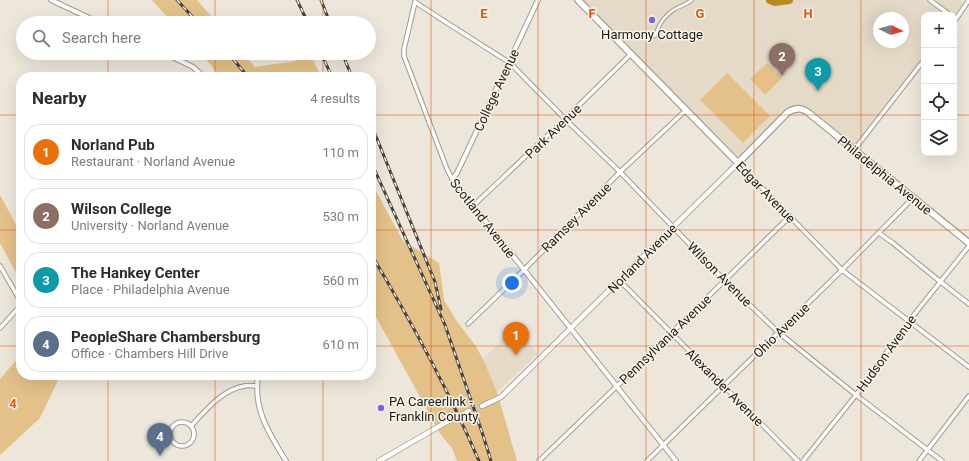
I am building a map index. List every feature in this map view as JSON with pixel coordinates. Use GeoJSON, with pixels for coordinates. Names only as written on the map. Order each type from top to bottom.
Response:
{"type":"FeatureCollection","features":[{"type":"Feature","properties":{"kind":"main road","name":"Edgar Avenue"},"geometry":{"type":"LineString","coordinates":[[578,0],[738,163]]}},
{"type":"Feature","properties":{"kind":"main road","name":"Philadelphia Avenue"},"geometry":{"type":"LineString","coordinates":[[800,108],[810,114],[969,243]]}},
{"type":"Feature","properties":{"kind":"main road","name":"Norland Avenue"},"geometry":{"type":"LineString","coordinates":[[482,406],[501,397],[788,112],[800,108]]}},
{"type":"Feature","properties":{"kind":"main road"},"geometry":{"type":"LineString","coordinates":[[462,415],[469,412]]}},
{"type":"Feature","properties":{"kind":"main road"},"geometry":{"type":"LineString","coordinates":[[379,461],[450,420]]}},
{"type":"Feature","properties":{"kind":"street"},"geometry":{"type":"LineString","coordinates":[[51,0],[85,16]]}},
{"type":"Feature","properties":{"kind":"street","name":"Wilson Avenue"},"geometry":{"type":"LineString","coordinates":[[416,0],[444,21],[510,63],[620,172],[725,281],[778,332],[856,395],[942,461]]}},
{"type":"Feature","properties":{"kind":"street","name":"Scotland Avenue"},"geometry":{"type":"LineString","coordinates":[[416,0],[404,49],[404,56],[452,179],[676,461]]}},
{"type":"Feature","properties":{"kind":"street","name":"College Avenue"},"geometry":{"type":"LineString","coordinates":[[452,179],[457,173],[510,63],[538,0]]}},
{"type":"Feature","properties":{"kind":"street"},"geometry":{"type":"LineString","coordinates":[[655,36],[659,25],[665,17],[692,0]]}},
{"type":"Feature","properties":{"kind":"street"},"geometry":{"type":"LineString","coordinates":[[930,0],[946,12]]}},
{"type":"Feature","properties":{"kind":"street"},"geometry":{"type":"LineString","coordinates":[[957,17],[969,0]]}},
{"type":"Feature","properties":{"kind":"street","name":"Park Avenue"},"geometry":{"type":"LineString","coordinates":[[473,206],[631,54]]}},
{"type":"Feature","properties":{"kind":"street"},"geometry":{"type":"LineString","coordinates":[[178,60],[193,67],[198,72]]}},
{"type":"Feature","properties":{"kind":"street"},"geometry":{"type":"LineString","coordinates":[[854,150],[921,64]]}},
{"type":"Feature","properties":{"kind":"street","name":"Ramsey Avenue"},"geometry":{"type":"LineString","coordinates":[[468,324],[524,270],[620,172],[686,110]]}},
{"type":"Feature","properties":{"kind":"street","name":"Edgar Avenue"},"geometry":{"type":"LineString","coordinates":[[738,163],[842,270],[969,367]]}},
{"type":"Feature","properties":{"kind":"street","name":"Ohio Avenue"},"geometry":{"type":"LineString","coordinates":[[647,461],[842,270],[913,198]]}},
{"type":"Feature","properties":{"kind":"street","name":"Pennsylvania Avenue"},"geometry":{"type":"LineString","coordinates":[[539,461],[790,216]]}},
{"type":"Feature","properties":{"kind":"street"},"geometry":{"type":"LineString","coordinates":[[879,233],[893,242],[905,254],[969,304]]}},
{"type":"Feature","properties":{"kind":"street","name":"Hudson Avenue"},"geometry":{"type":"LineString","coordinates":[[803,461],[856,395],[909,321],[969,246]]}},
{"type":"Feature","properties":{"kind":"street"},"geometry":{"type":"LineString","coordinates":[[0,266],[16,295]]}},
{"type":"Feature","properties":{"kind":"street","name":"Alexander Avenue"},"geometry":{"type":"LineString","coordinates":[[619,280],[798,461]]}},
{"type":"Feature","properties":{"kind":"street"},"geometry":{"type":"LineString","coordinates":[[0,328],[16,310]]}},
{"type":"Feature","properties":{"kind":"street"},"geometry":{"type":"LineString","coordinates":[[258,380],[259,406],[263,421],[286,461]]}},
{"type":"Feature","properties":{"kind":"street"},"geometry":{"type":"LineString","coordinates":[[191,426],[216,400],[229,391],[245,386],[257,386]]}},
{"type":"Feature","properties":{"kind":"street"},"geometry":{"type":"LineString","coordinates":[[919,461],[969,396]]}},
{"type":"Feature","properties":{"kind":"street"},"geometry":{"type":"LineString","coordinates":[[181,421],[191,426],[194,433],[190,443],[179,446],[172,442],[169,435],[172,426],[181,421]]}},
{"type":"Feature","properties":{"kind":"shaded area"},"geometry":{"type":"Polygon","coordinates":[[[152,0],[197,0],[211,16],[167,16],[152,0]]]}},
{"type":"Feature","properties":{"kind":"shaded area"},"geometry":{"type":"Polygon","coordinates":[[[578,0],[961,0],[965,6],[957,18],[957,12],[921,12],[921,64],[854,150],[810,114],[794,109],[738,163],[578,0]]]}},
{"type":"Feature","properties":{"kind":"shaded area"},"geometry":{"type":"Polygon","coordinates":[[[206,60],[249,60],[255,67],[298,60],[313,60],[319,72],[216,72],[206,60]]]}},
{"type":"Feature","properties":{"kind":"shaded area"},"geometry":{"type":"Polygon","coordinates":[[[767,63],[782,78],[765,95],[750,79],[767,63]]]}},
{"type":"Feature","properties":{"kind":"shaded area"},"geometry":{"type":"Polygon","coordinates":[[[727,73],[770,116],[743,143],[700,100],[727,73]]]}},
{"type":"Feature","properties":{"kind":"shaded area"},"geometry":{"type":"Polygon","coordinates":[[[376,191],[403,241],[439,263],[444,300],[483,359],[497,392],[517,461],[457,461],[452,448],[441,435],[376,317],[376,191]]]}},
{"type":"Feature","properties":{"kind":"shaded area"},"geometry":{"type":"Polygon","coordinates":[[[0,195],[16,225],[16,273],[0,243],[0,195]]]}},
{"type":"Feature","properties":{"kind":"shaded area"},"geometry":{"type":"Polygon","coordinates":[[[515,326],[538,354],[497,392],[483,359],[515,326]]]}},
{"type":"Feature","properties":{"kind":"shaded area"},"geometry":{"type":"Polygon","coordinates":[[[16,361],[16,380],[58,380],[40,418],[0,455],[0,379],[16,361]]]}},
{"type":"Feature","properties":{"kind":"waterway"},"geometry":{"type":"LineString","coordinates":[[770,0],[775,2],[789,0]]}},
{"type":"Feature","properties":{"kind":"tunnel"},"geometry":{"type":"LineString","coordinates":[[469,411],[482,406]]}},
{"type":"Feature","properties":{"kind":"tunnel"},"geometry":{"type":"LineString","coordinates":[[450,420],[462,415]]}},
{"type":"Feature","properties":{"kind":"railway"},"geometry":{"type":"LineString","coordinates":[[177,0],[192,16]]}},
{"type":"Feature","properties":{"kind":"railway"},"geometry":{"type":"LineString","coordinates":[[297,0],[305,16]]}},
{"type":"Feature","properties":{"kind":"railway"},"geometry":{"type":"LineString","coordinates":[[321,0],[327,16]]}},
{"type":"Feature","properties":{"kind":"railway"},"geometry":{"type":"LineString","coordinates":[[234,60],[244,72]]}},
{"type":"Feature","properties":{"kind":"railway"},"geometry":{"type":"LineString","coordinates":[[324,60],[330,72]]}},
{"type":"Feature","properties":{"kind":"railway"},"geometry":{"type":"LineString","coordinates":[[345,60],[350,72]]}},
{"type":"Feature","properties":{"kind":"railway"},"geometry":{"type":"LineString","coordinates":[[376,136],[435,282],[441,309]]}},
{"type":"Feature","properties":{"kind":"railway"},"geometry":{"type":"LineString","coordinates":[[376,173],[445,325],[491,461]]}},
{"type":"Feature","properties":{"kind":"railway"},"geometry":{"type":"LineString","coordinates":[[376,263],[400,304],[455,408],[479,461]]}},
{"type":"Feature","properties":{"kind":"place","name":"Harmony Cottage"},"geometry":{"type":"Point","coordinates":[652,20]}},
{"type":"Feature","properties":{"kind":"place","name":"Wilson College"},"geometry":{"type":"Point","coordinates":[782,76]}},
{"type":"Feature","properties":{"kind":"place","name":"The Hankey Center"},"geometry":{"type":"Point","coordinates":[818,91]}},
{"type":"Feature","properties":{"kind":"place","name":"Norland Pub"},"geometry":{"type":"Point","coordinates":[516,355]}},
{"type":"Feature","properties":{"kind":"place","name":"PA Careerlink - Franklin County"},"geometry":{"type":"Point","coordinates":[381,408]}},
{"type":"Feature","properties":{"kind":"place","name":"PeopleShare Chambersburg"},"geometry":{"type":"Point","coordinates":[160,456]}}]}
